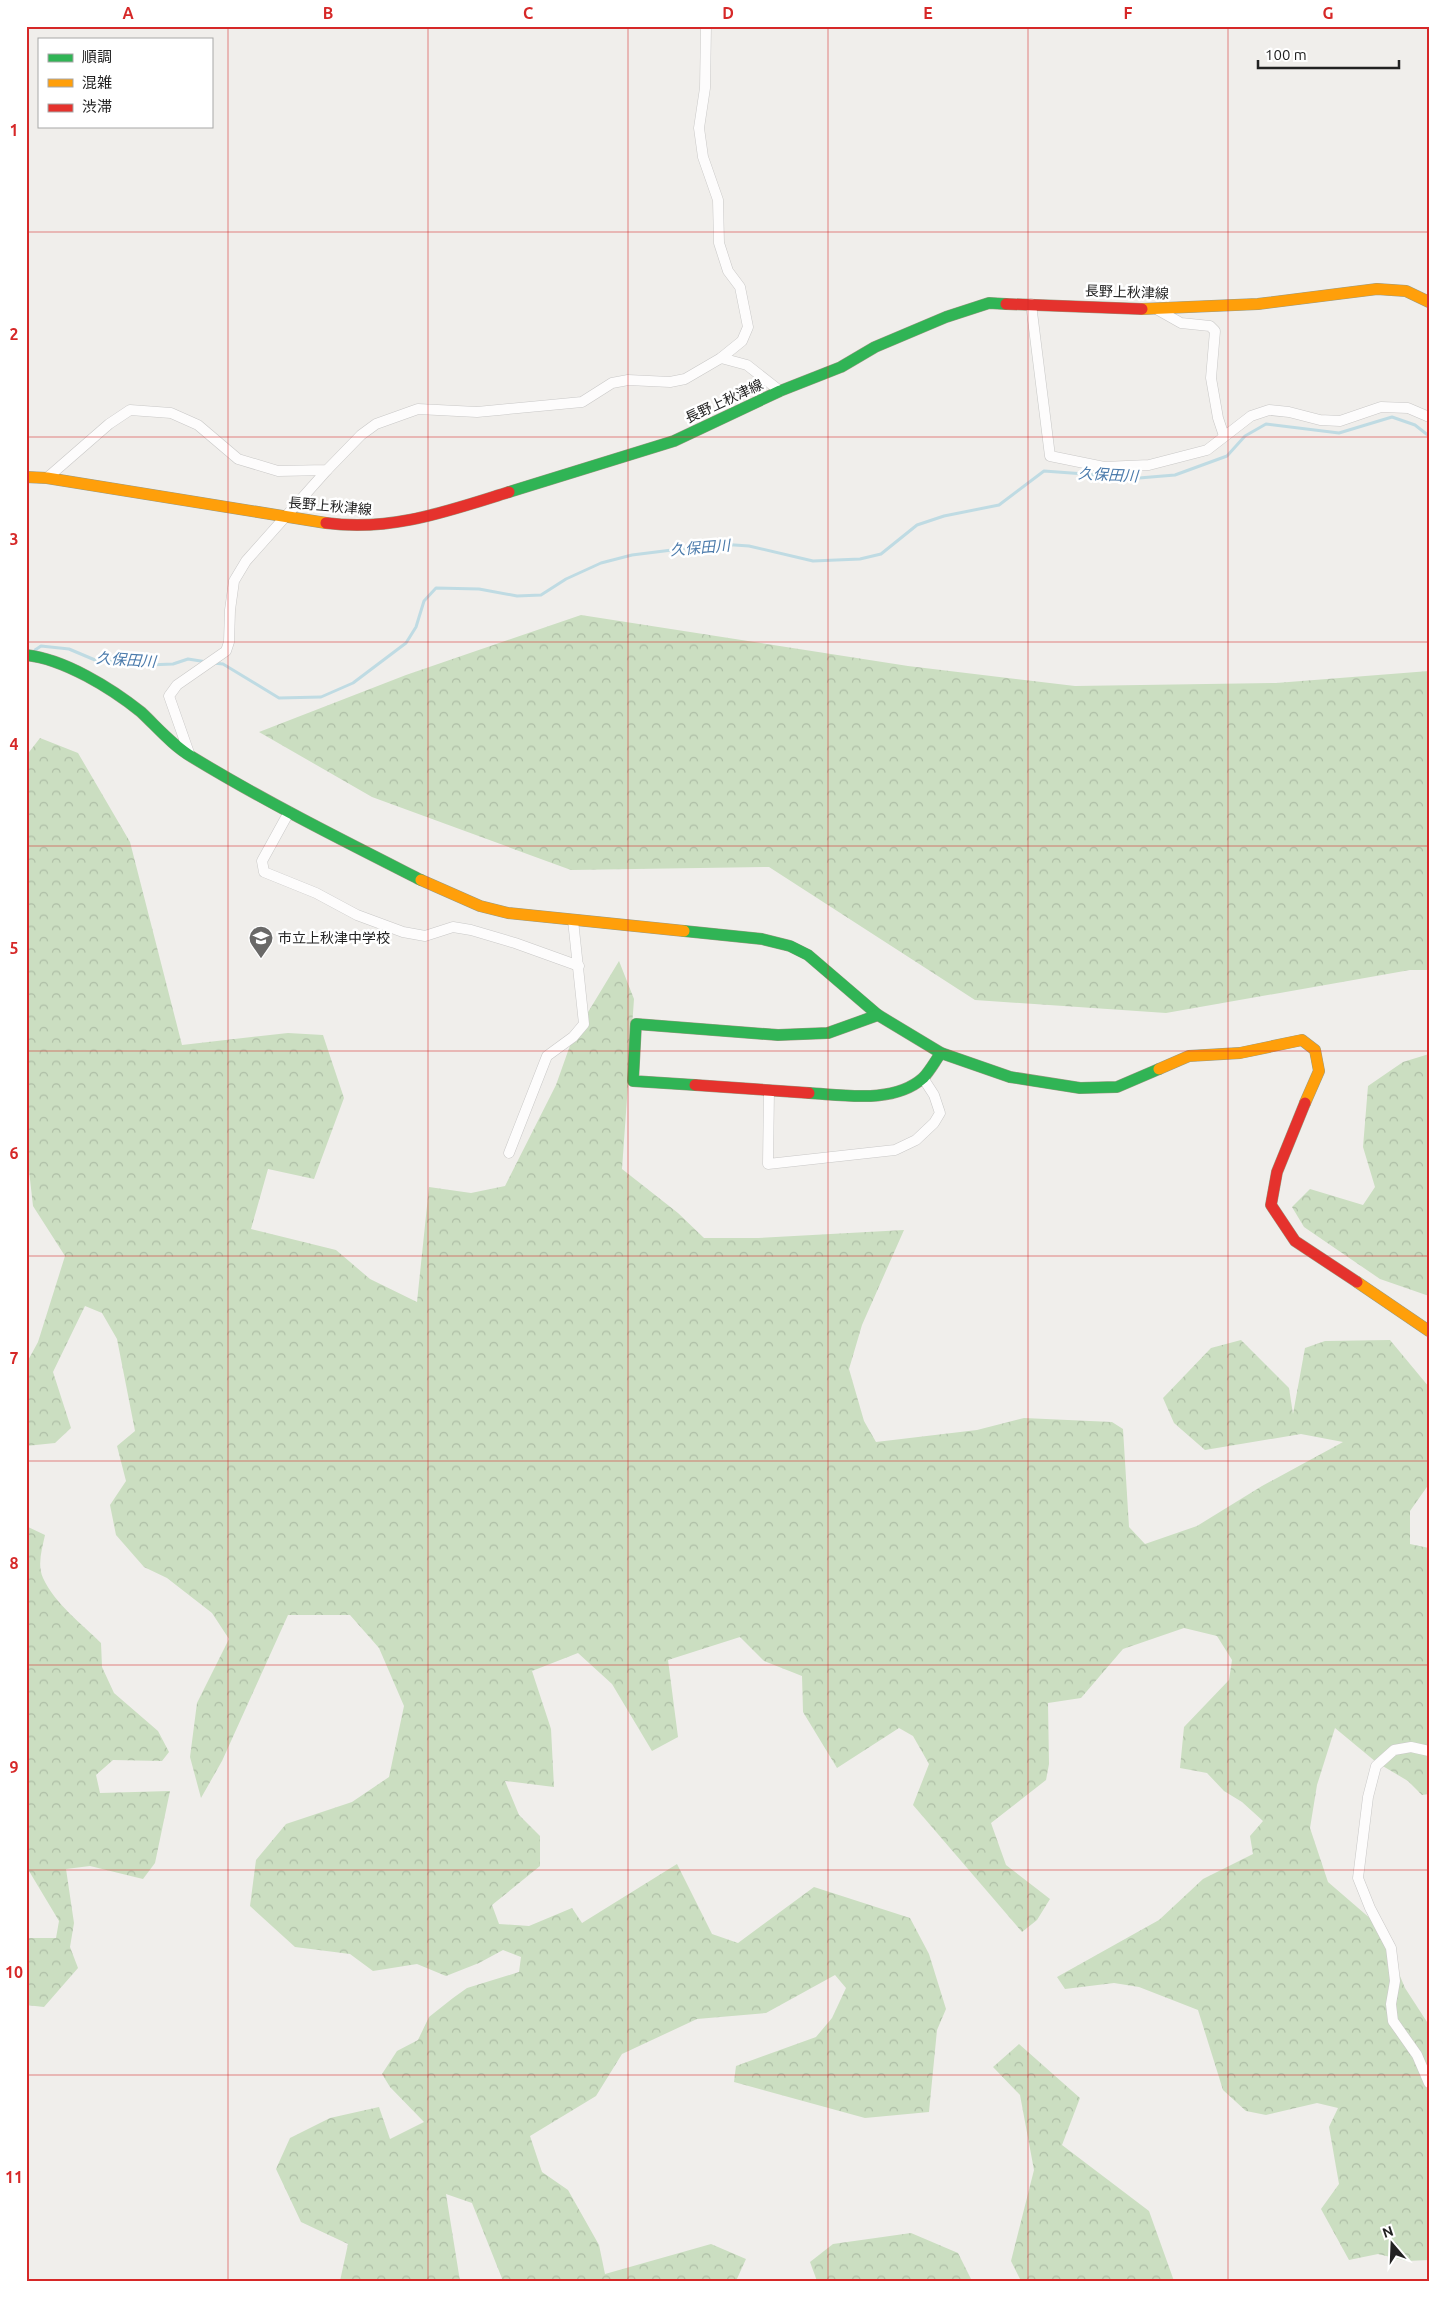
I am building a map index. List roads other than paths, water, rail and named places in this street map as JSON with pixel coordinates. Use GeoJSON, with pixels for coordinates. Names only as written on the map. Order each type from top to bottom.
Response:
{"type":"FeatureCollection","features":[{"type":"Feature","properties":{"kind":"street"},"geometry":{"type":"LineString","coordinates":[[190,756],[169,696],[177,685],[226,651],[229,642],[230,610],[234,581],[246,561],[327,470],[361,435],[376,424],[418,409],[478,412],[582,402],[612,383],[628,380],[670,382],[684,379],[721,358],[742,341],[748,327],[740,287],[728,271],[719,244],[718,200],[703,157],[700,137],[699,128],[705,88],[706,26]]}},
{"type":"Feature","properties":{"kind":"street","name":"長野上秋津線"},"geometry":{"type":"LineString","coordinates":[[26,477],[47,478],[340,525],[369,525],[423,519],[674,441],[780,391],[841,367],[875,347],[946,317],[989,303],[1158,310],[1258,304],[1376,290],[1406,291],[1429,302]]}},
{"type":"Feature","properties":{"kind":"street"},"geometry":{"type":"LineString","coordinates":[[1030,304],[1050,456],[1104,467],[1149,465],[1207,450],[1251,416],[1269,410],[1289,412],[1320,420],[1340,421],[1381,407],[1408,408],[1429,417]]}},
{"type":"Feature","properties":{"kind":"street"},"geometry":{"type":"LineString","coordinates":[[1158,310],[1181,323],[1210,326],[1216,331],[1211,378],[1218,418],[1224,436]]}},
{"type":"Feature","properties":{"kind":"street"},"geometry":{"type":"LineString","coordinates":[[721,358],[747,364],[780,391]]}},
{"type":"Feature","properties":{"kind":"street"},"geometry":{"type":"LineString","coordinates":[[47,478],[110,424],[130,410],[171,413],[198,425],[238,459],[278,471],[327,470]]}},
{"type":"Feature","properties":{"kind":"street"},"geometry":{"type":"LineString","coordinates":[[26,655],[36,656],[83,674],[110,690],[140,712],[190,756],[289,812],[447,893],[480,906],[508,913],[762,939],[790,946],[808,955],[878,1015],[941,1053],[1010,1077],[1098,1089],[1117,1087],[1189,1056],[1240,1053],[1302,1040],[1308,1042],[1315,1050],[1319,1071],[1277,1172],[1271,1205],[1295,1241],[1429,1331]]}},
{"type":"Feature","properties":{"kind":"street"},"geometry":{"type":"LineString","coordinates":[[289,812],[262,861],[264,872],[316,893],[357,915],[403,932],[425,936],[452,928],[471,930],[515,943],[579,966]]}},
{"type":"Feature","properties":{"kind":"street"},"geometry":{"type":"LineString","coordinates":[[509,1153],[547,1056],[573,1037],[584,1024],[573,920]]}},
{"type":"Feature","properties":{"kind":"street"},"geometry":{"type":"LineString","coordinates":[[878,1015],[828,1032],[788,1034],[636,1024],[633,1081],[769,1090],[871,1094],[894,1091],[914,1084],[923,1078],[941,1053]]}},
{"type":"Feature","properties":{"kind":"street"},"geometry":{"type":"LineString","coordinates":[[769,1090],[768,1164],[894,1150],[916,1140],[934,1123],[940,1113],[934,1095],[923,1078]]}},
{"type":"Feature","properties":{"kind":"street"},"geometry":{"type":"LineString","coordinates":[[1429,1751],[1410,1747],[1394,1750],[1376,1766],[1368,1797],[1358,1878],[1370,1908],[1391,1948],[1396,1981],[1391,2004],[1394,2021],[1417,2055],[1429,2083]]}},
{"type":"Feature","properties":{"kind":"waterway","name":"久保田川"},"geometry":{"type":"LineString","coordinates":[[213,663],[223,664],[279,698],[321,697],[353,683],[406,643],[416,627],[424,601],[436,588],[479,589],[517,596],[541,595],[566,579],[601,563],[632,555],[720,544],[749,546],[813,561],[860,559],[881,554],[917,525],[944,516],[999,505],[1044,471],[1139,478],[1175,475],[1227,456],[1245,436],[1266,424],[1339,433],[1392,417],[1415,425],[1429,436]]}},
{"type":"Feature","properties":{"kind":"waterway","name":"久保田川"},"geometry":{"type":"LineString","coordinates":[[35,650],[41,646],[69,649],[95,660],[148,665],[173,664],[188,659],[207,662]]}},
{"type":"Feature","properties":{"kind":"place","name":"市立上秋津中学校"},"geometry":{"type":"Point","coordinates":[261,959]}}]}
